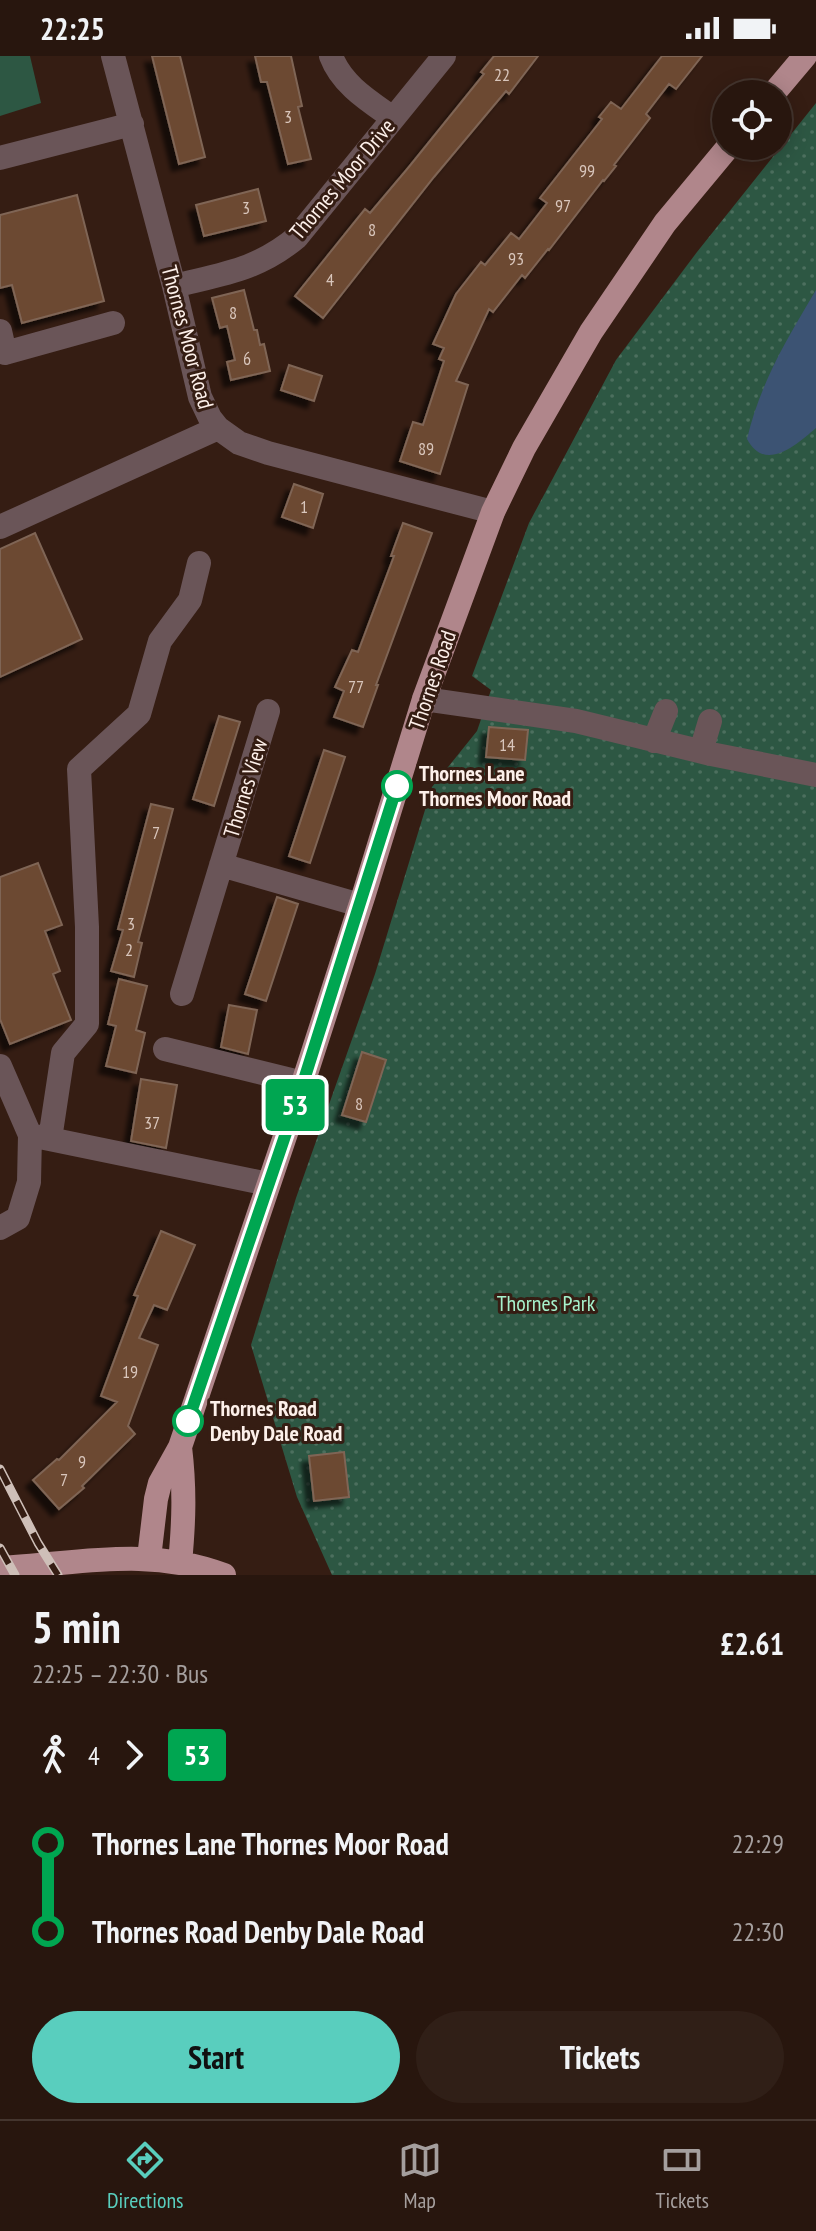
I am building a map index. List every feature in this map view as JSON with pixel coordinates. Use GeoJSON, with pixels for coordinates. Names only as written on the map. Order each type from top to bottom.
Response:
{"type":"FeatureCollection","features":[{"type":"Feature","properties":{"kind":"main road"},"geometry":{"type":"LineString","coordinates":[[785,80],[805,56]]}},
{"type":"Feature","properties":{"kind":"main road","name":"Thornes Road"},"geometry":{"type":"LineString","coordinates":[[149,1558],[160,1483],[180,1447],[303,1083],[424,699],[493,512],[524,448],[591,332],[665,223],[717,160]]}},
{"type":"Feature","properties":{"kind":"main road","name":"Thornes Road"},"geometry":{"type":"LineString","coordinates":[[172,1571],[185,1517],[180,1447]]}},
{"type":"Feature","properties":{"kind":"main road"},"geometry":{"type":"LineString","coordinates":[[0,1568],[149,1558],[172,1571],[224,1575]]}},
{"type":"Feature","properties":{"kind":"street","name":"Thornes Moor Road"},"geometry":{"type":"LineString","coordinates":[[113,56],[200,397],[218,428],[239,443],[268,453],[493,512]]}},
{"type":"Feature","properties":{"kind":"street"},"geometry":{"type":"LineString","coordinates":[[331,56],[348,84],[393,118]]}},
{"type":"Feature","properties":{"kind":"street","name":"Thornes Moor Drive"},"geometry":{"type":"LineString","coordinates":[[174,286],[245,268],[272,256],[297,237],[444,56]]}},
{"type":"Feature","properties":{"kind":"street"},"geometry":{"type":"LineString","coordinates":[[0,158],[132,124]]}},
{"type":"Feature","properties":{"kind":"street"},"geometry":{"type":"LineString","coordinates":[[0,331],[5,353],[113,323]]}},
{"type":"Feature","properties":{"kind":"street"},"geometry":{"type":"LineString","coordinates":[[0,527],[218,428]]}},
{"type":"Feature","properties":{"kind":"street"},"geometry":{"type":"LineString","coordinates":[[0,1228],[18,1218],[63,1053],[87,1024],[87,927],[79,769],[139,714],[160,641],[190,600],[199,563]]}},
{"type":"Feature","properties":{"kind":"street"},"geometry":{"type":"LineString","coordinates":[[424,699],[576,721],[816,775]]}},
{"type":"Feature","properties":{"kind":"street","name":"Thornes View"},"geometry":{"type":"LineString","coordinates":[[182,994],[268,711]]}},
{"type":"Feature","properties":{"kind":"street"},"geometry":{"type":"LineString","coordinates":[[654,741],[666,711]]}},
{"type":"Feature","properties":{"kind":"street"},"geometry":{"type":"LineString","coordinates":[[701,751],[710,721]]}},
{"type":"Feature","properties":{"kind":"street","name":"Thornes View"},"geometry":{"type":"LineString","coordinates":[[221,865],[360,905]]}},
{"type":"Feature","properties":{"kind":"street"},"geometry":{"type":"LineString","coordinates":[[165,1049],[303,1083]]}},
{"type":"Feature","properties":{"kind":"street"},"geometry":{"type":"LineString","coordinates":[[0,1066],[40,1137],[268,1184]]}},
{"type":"Feature","properties":{"kind":"green space"},"geometry":{"type":"Polygon","coordinates":[[[0,56],[30,56],[41,103],[0,116],[0,56]]]}},
{"type":"Feature","properties":{"kind":"green space","name":"Thornes Park"},"geometry":{"type":"Polygon","coordinates":[[[816,103],[816,1575],[332,1575],[297,1497],[251,1345],[296,1198],[375,974],[432,787],[477,731],[491,690],[472,676],[529,523],[616,360],[770,160],[792,160],[792,133],[816,103]]]}},
{"type":"Feature","properties":{"kind":"water"},"geometry":{"type":"Polygon","coordinates":[[[816,290],[816,428],[781,453],[763,454],[754,449],[747,439],[759,399],[816,290]]]}},
{"type":"Feature","properties":{"kind":"building"},"geometry":{"type":"Polygon","coordinates":[[[152,56],[180,56],[205,157],[179,164],[152,56]]]}},
{"type":"Feature","properties":{"kind":"building"},"geometry":{"type":"Polygon","coordinates":[[[255,56],[291,56],[302,106],[298,107],[311,159],[288,164],[267,82],[261,82],[255,56]]]}},
{"type":"Feature","properties":{"kind":"building"},"geometry":{"type":"Polygon","coordinates":[[[494,56],[538,56],[509,94],[506,91],[434,177],[323,318],[295,296],[365,209],[370,213],[408,168],[484,74],[481,72],[494,56]]]}},
{"type":"Feature","properties":{"kind":"building"},"geometry":{"type":"Polygon","coordinates":[[[662,56],[702,56],[676,89],[669,84],[646,114],[650,118],[616,166],[549,250],[525,278],[522,275],[493,312],[489,309],[456,381],[468,385],[440,474],[400,461],[413,422],[423,425],[444,361],[439,359],[444,348],[433,344],[456,294],[481,262],[485,265],[511,233],[519,239],[547,203],[540,198],[602,119],[599,117],[611,102],[621,109],[662,56]]]}},
{"type":"Feature","properties":{"kind":"building"},"geometry":{"type":"Polygon","coordinates":[[[258,189],[266,221],[204,236],[196,205],[258,189]]]}},
{"type":"Feature","properties":{"kind":"building"},"geometry":{"type":"Polygon","coordinates":[[[77,195],[104,301],[22,323],[12,285],[0,288],[0,215],[77,195]]]}},
{"type":"Feature","properties":{"kind":"building"},"geometry":{"type":"Polygon","coordinates":[[[244,290],[254,330],[257,330],[260,345],[264,344],[270,371],[231,380],[227,362],[235,360],[227,326],[220,328],[212,298],[244,290]]]}},
{"type":"Feature","properties":{"kind":"building"},"geometry":{"type":"Polygon","coordinates":[[[289,365],[322,376],[314,401],[281,390],[289,365]]]}},
{"type":"Feature","properties":{"kind":"building"},"geometry":{"type":"Polygon","coordinates":[[[294,484],[323,494],[313,528],[282,517],[294,484]]]}},
{"type":"Feature","properties":{"kind":"building"},"geometry":{"type":"Polygon","coordinates":[[[403,523],[432,533],[363,727],[334,717],[344,691],[335,687],[352,650],[358,652],[403,523]]]}},
{"type":"Feature","properties":{"kind":"building"},"geometry":{"type":"Polygon","coordinates":[[[35,533],[82,639],[0,677],[0,549],[35,533]]]}},
{"type":"Feature","properties":{"kind":"building"},"geometry":{"type":"Polygon","coordinates":[[[219,716],[240,722],[214,806],[193,799],[219,716]]]}},
{"type":"Feature","properties":{"kind":"building"},"geometry":{"type":"Polygon","coordinates":[[[489,727],[528,730],[525,760],[486,757],[489,727]]]}},
{"type":"Feature","properties":{"kind":"building"},"geometry":{"type":"Polygon","coordinates":[[[324,750],[345,757],[310,863],[289,856],[324,750]]]}},
{"type":"Feature","properties":{"kind":"building"},"geometry":{"type":"Polygon","coordinates":[[[151,804],[173,809],[138,942],[142,943],[134,977],[111,971],[123,930],[118,929],[151,804]]]}},
{"type":"Feature","properties":{"kind":"building"},"geometry":{"type":"Polygon","coordinates":[[[38,863],[62,925],[45,931],[60,971],[53,974],[71,1020],[10,1044],[0,1019],[0,877],[38,863]]]}},
{"type":"Feature","properties":{"kind":"building"},"geometry":{"type":"Polygon","coordinates":[[[277,897],[298,904],[266,1001],[245,994],[277,897]]]}},
{"type":"Feature","properties":{"kind":"building"},"geometry":{"type":"Polygon","coordinates":[[[119,979],[147,986],[136,1030],[145,1033],[136,1073],[106,1066],[116,1026],[108,1024],[119,979]]]}},
{"type":"Feature","properties":{"kind":"building"},"geometry":{"type":"Polygon","coordinates":[[[229,1005],[257,1010],[248,1054],[221,1047],[229,1005]]]}},
{"type":"Feature","properties":{"kind":"building"},"geometry":{"type":"Polygon","coordinates":[[[362,1052],[386,1060],[366,1122],[342,1115],[362,1052]]]}},
{"type":"Feature","properties":{"kind":"building"},"geometry":{"type":"Polygon","coordinates":[[[141,1079],[177,1085],[166,1148],[131,1141],[141,1079]]]}},
{"type":"Feature","properties":{"kind":"building"},"geometry":{"type":"Polygon","coordinates":[[[161,1231],[195,1245],[167,1310],[154,1305],[139,1338],[158,1345],[128,1426],[135,1434],[82,1486],[84,1488],[59,1509],[33,1480],[59,1460],[117,1402],[101,1396],[138,1296],[134,1295],[161,1231]]]}},
{"type":"Feature","properties":{"kind":"building"},"geometry":{"type":"Polygon","coordinates":[[[344,1452],[349,1497],[314,1501],[309,1456],[344,1452]]]}},
{"type":"Feature","properties":{"kind":"railway"},"geometry":{"type":"LineString","coordinates":[[0,1469],[58,1575]]}},
{"type":"Feature","properties":{"kind":"railway"},"geometry":{"type":"LineString","coordinates":[[0,1548],[15,1575]]}},
{"type":"Feature","properties":{"kind":"bus line","name":"53"},"geometry":{"type":"LineString","coordinates":[[188,1421],[303,1083],[397,786]]}},
{"type":"Feature","properties":{"kind":"place","name":"Thornes Lane Thornes Moor Road"},"geometry":{"type":"Point","coordinates":[397,786]}},
{"type":"Feature","properties":{"kind":"place","name":"Thornes Road Denby Dale Road"},"geometry":{"type":"Point","coordinates":[188,1421]}}]}
